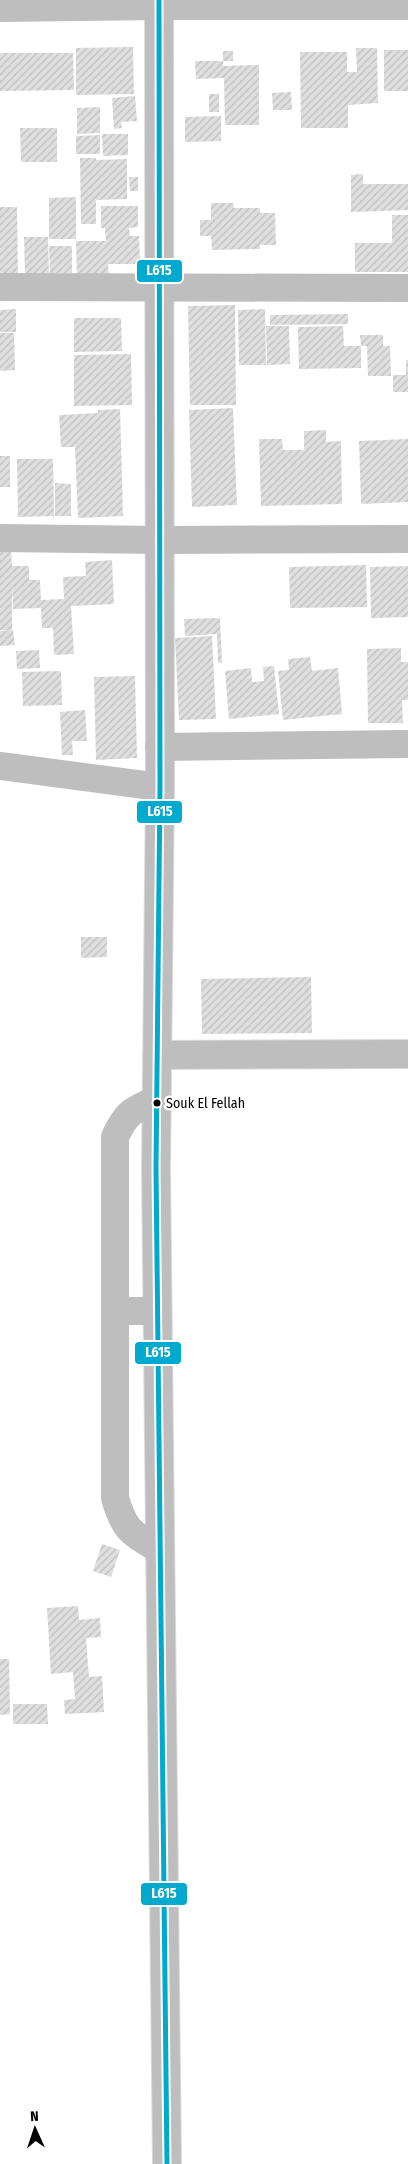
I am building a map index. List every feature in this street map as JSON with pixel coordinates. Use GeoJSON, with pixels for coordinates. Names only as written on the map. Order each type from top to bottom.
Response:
{"type":"FeatureCollection","features":[{"type":"Feature","properties":{"kind":"main road"},"geometry":{"type":"LineString","coordinates":[[159,3],[160,787],[156,1100],[167,2164]]}},
{"type":"Feature","properties":{"kind":"main road"},"geometry":{"type":"LineString","coordinates":[[0,8],[159,3],[408,6]]}},
{"type":"Feature","properties":{"kind":"main road"},"geometry":{"type":"LineString","coordinates":[[0,287],[408,288]]}},
{"type":"Feature","properties":{"kind":"main road"},"geometry":{"type":"LineString","coordinates":[[0,538],[408,540]]}},
{"type":"Feature","properties":{"kind":"main road"},"geometry":{"type":"LineString","coordinates":[[159,746],[408,744]]}},
{"type":"Feature","properties":{"kind":"main road"},"geometry":{"type":"LineString","coordinates":[[0,766],[160,787]]}},
{"type":"Feature","properties":{"kind":"main road"},"geometry":{"type":"LineString","coordinates":[[157,1055],[408,1054]]}},
{"type":"Feature","properties":{"kind":"main road"},"geometry":{"type":"LineString","coordinates":[[156,1100],[131,1111],[123,1120],[115,1137],[115,1498],[120,1516],[128,1530],[160,1550]]}},
{"type":"Feature","properties":{"kind":"main road"},"geometry":{"type":"LineString","coordinates":[[115,1312],[157,1311]]}},
{"type":"Feature","properties":{"kind":"building"},"geometry":{"type":"Polygon","coordinates":[[[133,47],[134,94],[76,95],[76,48],[133,47]]]}},
{"type":"Feature","properties":{"kind":"building"},"geometry":{"type":"Polygon","coordinates":[[[356,48],[377,48],[378,103],[348,105],[348,128],[301,128],[300,52],[347,52],[347,72],[357,72],[356,48]]]}},
{"type":"Feature","properties":{"kind":"building"},"geometry":{"type":"Polygon","coordinates":[[[384,50],[408,50],[408,91],[384,91],[384,50]]]}},
{"type":"Feature","properties":{"kind":"building"},"geometry":{"type":"Polygon","coordinates":[[[223,51],[233,51],[233,61],[223,61],[223,51]]]}},
{"type":"Feature","properties":{"kind":"building"},"geometry":{"type":"Polygon","coordinates":[[[0,53],[73,53],[74,90],[0,91],[0,53]]]}},
{"type":"Feature","properties":{"kind":"building"},"geometry":{"type":"Polygon","coordinates":[[[195,61],[223,61],[223,66],[259,65],[259,125],[225,125],[224,78],[196,79],[195,61]]]}},
{"type":"Feature","properties":{"kind":"building"},"geometry":{"type":"Polygon","coordinates":[[[291,92],[292,110],[273,110],[272,93],[291,92]]]}},
{"type":"Feature","properties":{"kind":"building"},"geometry":{"type":"Polygon","coordinates":[[[209,94],[219,94],[219,112],[209,112],[209,94]]]}},
{"type":"Feature","properties":{"kind":"building"},"geometry":{"type":"Polygon","coordinates":[[[135,96],[137,121],[121,122],[122,128],[114,129],[112,98],[135,96]]]}},
{"type":"Feature","properties":{"kind":"building"},"geometry":{"type":"Polygon","coordinates":[[[100,107],[100,133],[77,134],[77,108],[100,107]]]}},
{"type":"Feature","properties":{"kind":"building"},"geometry":{"type":"Polygon","coordinates":[[[221,116],[221,141],[185,142],[185,117],[221,116]]]}},
{"type":"Feature","properties":{"kind":"building"},"geometry":{"type":"Polygon","coordinates":[[[20,128],[57,128],[57,162],[21,162],[20,128]]]}},
{"type":"Feature","properties":{"kind":"building"},"geometry":{"type":"Polygon","coordinates":[[[102,134],[128,134],[128,155],[103,156],[102,134]]]}},
{"type":"Feature","properties":{"kind":"building"},"geometry":{"type":"Polygon","coordinates":[[[100,135],[100,154],[76,154],[76,136],[100,135]]]}},
{"type":"Feature","properties":{"kind":"building"},"geometry":{"type":"Polygon","coordinates":[[[80,158],[96,158],[96,160],[127,159],[127,199],[96,200],[96,224],[81,224],[80,158]]]}},
{"type":"Feature","properties":{"kind":"building"},"geometry":{"type":"Polygon","coordinates":[[[363,174],[363,184],[408,184],[408,210],[351,212],[351,175],[363,174]]]}},
{"type":"Feature","properties":{"kind":"building"},"geometry":{"type":"Polygon","coordinates":[[[129,177],[138,177],[138,191],[130,191],[129,177]]]}},
{"type":"Feature","properties":{"kind":"building"},"geometry":{"type":"Polygon","coordinates":[[[76,197],[76,239],[49,239],[49,198],[76,197]]]}},
{"type":"Feature","properties":{"kind":"building"},"geometry":{"type":"Polygon","coordinates":[[[211,203],[233,203],[234,208],[260,208],[260,213],[275,213],[276,245],[260,245],[260,249],[212,250],[211,236],[200,236],[200,220],[211,220],[211,203]]]}},
{"type":"Feature","properties":{"kind":"building"},"geometry":{"type":"Polygon","coordinates":[[[101,206],[138,206],[138,227],[129,228],[130,236],[139,236],[140,264],[108,264],[109,278],[77,278],[76,241],[106,241],[105,228],[101,228],[101,206]]]}},
{"type":"Feature","properties":{"kind":"building"},"geometry":{"type":"Polygon","coordinates":[[[0,207],[17,207],[18,274],[0,274],[0,207]]]}},
{"type":"Feature","properties":{"kind":"building"},"geometry":{"type":"Polygon","coordinates":[[[392,215],[408,215],[408,272],[355,272],[355,243],[392,243],[392,215]]]}},
{"type":"Feature","properties":{"kind":"building"},"geometry":{"type":"Polygon","coordinates":[[[24,237],[48,237],[49,274],[25,274],[24,237]]]}},
{"type":"Feature","properties":{"kind":"building"},"geometry":{"type":"Polygon","coordinates":[[[49,246],[72,246],[72,273],[50,273],[49,246]]]}},
{"type":"Feature","properties":{"kind":"building"},"geometry":{"type":"Polygon","coordinates":[[[235,305],[236,405],[190,405],[188,306],[235,305]]]}},
{"type":"Feature","properties":{"kind":"building"},"geometry":{"type":"Polygon","coordinates":[[[16,309],[16,332],[0,332],[0,310],[16,309]]]}},
{"type":"Feature","properties":{"kind":"building"},"geometry":{"type":"Polygon","coordinates":[[[265,309],[266,365],[239,365],[238,310],[265,309]]]}},
{"type":"Feature","properties":{"kind":"building"},"geometry":{"type":"Polygon","coordinates":[[[348,314],[348,324],[270,325],[270,315],[348,314]]]}},
{"type":"Feature","properties":{"kind":"building"},"geometry":{"type":"Polygon","coordinates":[[[74,318],[121,318],[122,351],[74,352],[74,318]]]}},
{"type":"Feature","properties":{"kind":"building"},"geometry":{"type":"Polygon","coordinates":[[[266,326],[289,326],[290,364],[267,365],[266,326]]]}},
{"type":"Feature","properties":{"kind":"building"},"geometry":{"type":"Polygon","coordinates":[[[343,326],[344,346],[361,346],[361,368],[299,369],[298,327],[343,326]]]}},
{"type":"Feature","properties":{"kind":"building"},"geometry":{"type":"Polygon","coordinates":[[[0,333],[14,333],[15,370],[0,371],[0,333]]]}},
{"type":"Feature","properties":{"kind":"building"},"geometry":{"type":"Polygon","coordinates":[[[360,335],[383,335],[383,346],[390,346],[391,376],[368,376],[367,346],[361,346],[360,335]]]}},
{"type":"Feature","properties":{"kind":"building"},"geometry":{"type":"Polygon","coordinates":[[[131,354],[132,405],[74,406],[74,355],[131,354]]]}},
{"type":"Feature","properties":{"kind":"building"},"geometry":{"type":"Polygon","coordinates":[[[406,360],[408,360],[408,392],[393,392],[393,375],[406,375],[406,360]]]}},
{"type":"Feature","properties":{"kind":"building"},"geometry":{"type":"Polygon","coordinates":[[[233,408],[237,505],[192,507],[189,410],[233,408]]]}},
{"type":"Feature","properties":{"kind":"building"},"geometry":{"type":"Polygon","coordinates":[[[120,409],[123,516],[78,518],[75,447],[61,447],[59,415],[98,413],[98,410],[120,409]]]}},
{"type":"Feature","properties":{"kind":"building"},"geometry":{"type":"Polygon","coordinates":[[[326,430],[326,442],[341,441],[342,504],[261,506],[259,439],[282,439],[283,450],[304,450],[304,431],[326,430]]]}},
{"type":"Feature","properties":{"kind":"building"},"geometry":{"type":"Polygon","coordinates":[[[408,439],[408,502],[361,504],[359,441],[408,439]]]}},
{"type":"Feature","properties":{"kind":"building"},"geometry":{"type":"Polygon","coordinates":[[[0,456],[10,456],[10,487],[0,487],[0,456]]]}},
{"type":"Feature","properties":{"kind":"building"},"geometry":{"type":"Polygon","coordinates":[[[17,459],[53,459],[54,516],[18,517],[17,459]]]}},
{"type":"Feature","properties":{"kind":"building"},"geometry":{"type":"Polygon","coordinates":[[[55,483],[71,484],[71,516],[55,516],[55,483]]]}},
{"type":"Feature","properties":{"kind":"building"},"geometry":{"type":"Polygon","coordinates":[[[0,551],[11,551],[12,566],[29,566],[29,580],[40,580],[41,600],[64,599],[63,577],[86,576],[85,562],[112,560],[114,604],[71,606],[74,654],[54,655],[53,628],[42,628],[41,608],[13,609],[12,584],[12,630],[0,630],[0,551]]]}},
{"type":"Feature","properties":{"kind":"building"},"geometry":{"type":"Polygon","coordinates":[[[366,565],[367,607],[290,608],[289,567],[366,565]]]}},
{"type":"Feature","properties":{"kind":"building"},"geometry":{"type":"Polygon","coordinates":[[[408,566],[408,617],[371,618],[370,567],[408,566]]]}},
{"type":"Feature","properties":{"kind":"building"},"geometry":{"type":"Polygon","coordinates":[[[220,618],[222,663],[218,663],[217,634],[185,636],[184,619],[220,618]]]}},
{"type":"Feature","properties":{"kind":"building"},"geometry":{"type":"Polygon","coordinates":[[[13,630],[15,645],[0,646],[0,631],[13,630]]]}},
{"type":"Feature","properties":{"kind":"building"},"geometry":{"type":"Polygon","coordinates":[[[212,636],[216,719],[179,720],[175,638],[212,636]]]}},
{"type":"Feature","properties":{"kind":"building"},"geometry":{"type":"Polygon","coordinates":[[[401,648],[401,662],[408,662],[408,700],[402,700],[403,723],[368,723],[367,649],[401,648]]]}},
{"type":"Feature","properties":{"kind":"building"},"geometry":{"type":"Polygon","coordinates":[[[39,650],[40,668],[17,669],[16,651],[39,650]]]}},
{"type":"Feature","properties":{"kind":"building"},"geometry":{"type":"Polygon","coordinates":[[[310,657],[312,671],[338,668],[342,714],[283,720],[278,671],[289,670],[288,659],[310,657]]]}},
{"type":"Feature","properties":{"kind":"building"},"geometry":{"type":"Polygon","coordinates":[[[274,666],[279,714],[229,719],[225,671],[251,668],[252,682],[264,681],[263,667],[274,666]]]}},
{"type":"Feature","properties":{"kind":"building"},"geometry":{"type":"Polygon","coordinates":[[[61,671],[62,705],[23,706],[22,672],[61,671]]]}},
{"type":"Feature","properties":{"kind":"building"},"geometry":{"type":"Polygon","coordinates":[[[135,676],[137,758],[96,760],[94,677],[135,676]]]}},
{"type":"Feature","properties":{"kind":"building"},"geometry":{"type":"Polygon","coordinates":[[[85,710],[87,741],[72,741],[73,755],[62,755],[60,712],[85,710]]]}},
{"type":"Feature","properties":{"kind":"building"},"geometry":{"type":"Polygon","coordinates":[[[81,937],[107,937],[107,957],[81,958],[81,937]]]}},
{"type":"Feature","properties":{"kind":"building"},"geometry":{"type":"Polygon","coordinates":[[[311,977],[312,1033],[202,1034],[201,979],[311,977]]]}},
{"type":"Feature","properties":{"kind":"building"},"geometry":{"type":"Polygon","coordinates":[[[102,1544],[120,1550],[111,1577],[93,1571],[102,1544]]]}},
{"type":"Feature","properties":{"kind":"building"},"geometry":{"type":"Polygon","coordinates":[[[78,1606],[79,1620],[100,1618],[101,1637],[86,1638],[89,1677],[102,1676],[104,1712],[65,1714],[64,1700],[75,1699],[73,1672],[51,1674],[47,1608],[78,1606]]]}},
{"type":"Feature","properties":{"kind":"building"},"geometry":{"type":"Polygon","coordinates":[[[0,1659],[9,1659],[10,1714],[0,1715],[0,1659]]]}},
{"type":"Feature","properties":{"kind":"building"},"geometry":{"type":"Polygon","coordinates":[[[13,1704],[47,1704],[48,1724],[13,1724],[13,1704]]]}},
{"type":"Feature","properties":{"kind":"transit line","name":"L615"},"geometry":{"type":"LineString","coordinates":[[159,0],[160,787],[156,1168],[167,2164]]}},
{"type":"Feature","properties":{"kind":"place","name":"Souk El Fellah"},"geometry":{"type":"Point","coordinates":[157,1103]}}]}
